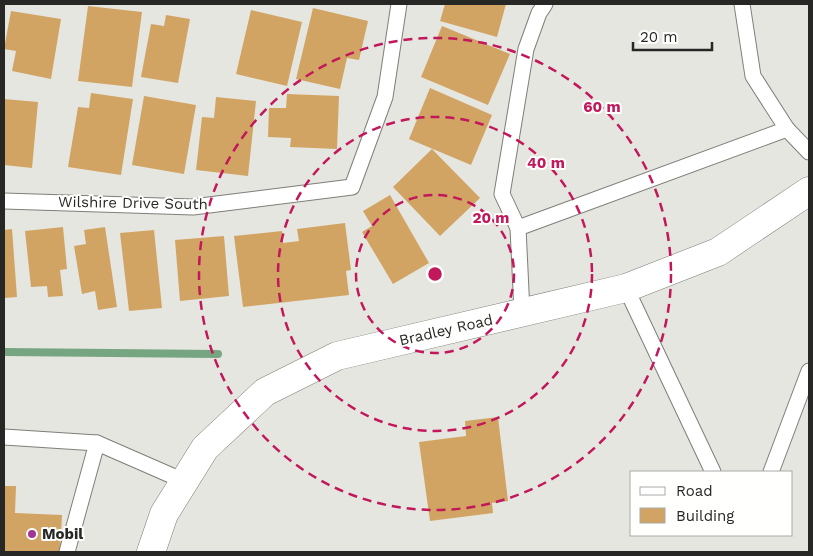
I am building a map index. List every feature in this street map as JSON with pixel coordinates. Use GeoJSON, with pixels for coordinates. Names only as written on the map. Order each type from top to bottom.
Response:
{"type":"FeatureCollection","features":[{"type":"Feature","properties":{"kind":"street","name":"Bradley Road"},"geometry":{"type":"LineString","coordinates":[[151,552],[164,514],[205,448],[266,392],[337,356],[626,288],[718,252],[809,190]]}},
{"type":"Feature","properties":{"kind":"lane","name":"Wilshire Drive South"},"geometry":{"type":"LineString","coordinates":[[4,201],[192,207],[352,187],[386,97],[399,4]]}},
{"type":"Feature","properties":{"kind":"lane"},"geometry":{"type":"LineString","coordinates":[[522,312],[518,228],[502,194],[526,50],[539,13],[545,4]]}},
{"type":"Feature","properties":{"kind":"lane"},"geometry":{"type":"LineString","coordinates":[[742,4],[753,76],[787,129],[809,152]]}},
{"type":"Feature","properties":{"kind":"lane"},"geometry":{"type":"LineString","coordinates":[[518,228],[787,129]]}},
{"type":"Feature","properties":{"kind":"lane"},"geometry":{"type":"LineString","coordinates":[[626,288],[713,471]]}},
{"type":"Feature","properties":{"kind":"lane"},"geometry":{"type":"LineString","coordinates":[[771,471],[809,371]]}},
{"type":"Feature","properties":{"kind":"lane"},"geometry":{"type":"LineString","coordinates":[[4,437],[97,443],[184,481]]}},
{"type":"Feature","properties":{"kind":"lane"},"geometry":{"type":"LineString","coordinates":[[67,552],[97,443]]}},
{"type":"Feature","properties":{"kind":"building"},"geometry":{"type":"Polygon","coordinates":[[[445,4],[506,4],[497,37],[440,21],[445,4]]]}},
{"type":"Feature","properties":{"kind":"building"},"geometry":{"type":"Polygon","coordinates":[[[88,6],[142,12],[132,87],[78,81],[88,6]]]}},
{"type":"Feature","properties":{"kind":"building"},"geometry":{"type":"Polygon","coordinates":[[[313,8],[368,21],[359,60],[347,58],[340,89],[296,79],[313,8]]]}},
{"type":"Feature","properties":{"kind":"building"},"geometry":{"type":"Polygon","coordinates":[[[251,10],[302,22],[287,86],[236,74],[251,10]]]}},
{"type":"Feature","properties":{"kind":"building"},"geometry":{"type":"Polygon","coordinates":[[[11,11],[61,19],[51,79],[12,71],[16,51],[4,49],[11,11]]]}},
{"type":"Feature","properties":{"kind":"building"},"geometry":{"type":"Polygon","coordinates":[[[166,15],[190,19],[178,83],[141,77],[151,24],[164,26],[166,15]]]}},
{"type":"Feature","properties":{"kind":"building"},"geometry":{"type":"Polygon","coordinates":[[[442,26],[510,54],[488,105],[421,77],[442,26]]]}},
{"type":"Feature","properties":{"kind":"building"},"geometry":{"type":"Polygon","coordinates":[[[430,88],[492,115],[471,165],[409,139],[430,88]]]}},
{"type":"Feature","properties":{"kind":"building"},"geometry":{"type":"Polygon","coordinates":[[[91,93],[133,99],[121,175],[68,167],[78,107],[89,108],[91,93]]]}},
{"type":"Feature","properties":{"kind":"building"},"geometry":{"type":"Polygon","coordinates":[[[287,94],[339,96],[337,149],[290,147],[291,138],[268,137],[269,108],[286,108],[287,94]]]}},
{"type":"Feature","properties":{"kind":"building"},"geometry":{"type":"Polygon","coordinates":[[[144,96],[196,105],[184,174],[132,165],[144,96]]]}},
{"type":"Feature","properties":{"kind":"building"},"geometry":{"type":"Polygon","coordinates":[[[216,97],[256,101],[248,176],[196,170],[202,117],[214,118],[216,97]]]}},
{"type":"Feature","properties":{"kind":"building"},"geometry":{"type":"Polygon","coordinates":[[[4,99],[38,102],[32,168],[4,165],[4,99]]]}},
{"type":"Feature","properties":{"kind":"building"},"geometry":{"type":"Polygon","coordinates":[[[432,149],[480,198],[440,236],[393,187],[432,149]]]}},
{"type":"Feature","properties":{"kind":"building"},"geometry":{"type":"Polygon","coordinates":[[[390,195],[429,263],[393,284],[362,232],[372,226],[363,211],[390,195]]]}},
{"type":"Feature","properties":{"kind":"building"},"geometry":{"type":"Polygon","coordinates":[[[345,223],[351,270],[346,271],[349,295],[243,307],[234,236],[282,231],[283,243],[299,241],[297,229],[345,223]]]}},
{"type":"Feature","properties":{"kind":"building"},"geometry":{"type":"Polygon","coordinates":[[[63,227],[67,269],[60,270],[63,296],[48,297],[47,286],[31,287],[25,231],[63,227]]]}},
{"type":"Feature","properties":{"kind":"building"},"geometry":{"type":"Polygon","coordinates":[[[105,227],[117,307],[98,310],[95,291],[82,294],[74,246],[86,244],[84,230],[105,227]]]}},
{"type":"Feature","properties":{"kind":"building"},"geometry":{"type":"Polygon","coordinates":[[[12,229],[17,297],[4,298],[4,230],[12,229]]]}},
{"type":"Feature","properties":{"kind":"building"},"geometry":{"type":"Polygon","coordinates":[[[154,230],[162,308],[129,311],[120,233],[154,230]]]}},
{"type":"Feature","properties":{"kind":"building"},"geometry":{"type":"Polygon","coordinates":[[[224,236],[229,296],[180,301],[175,240],[224,236]]]}},
{"type":"Feature","properties":{"kind":"building"},"geometry":{"type":"Polygon","coordinates":[[[498,417],[508,501],[492,503],[493,513],[430,521],[419,442],[466,436],[465,421],[498,417]]]}},
{"type":"Feature","properties":{"kind":"building","name":"Mobil"},"geometry":{"type":"Polygon","coordinates":[[[4,486],[16,486],[15,513],[62,515],[60,552],[4,552],[4,486]]]}},
{"type":"Feature","properties":{"kind":"waterway"},"geometry":{"type":"LineString","coordinates":[[4,352],[218,354]]}},
{"type":"Feature","properties":{"kind":"place","name":"Mobil"},"geometry":{"type":"Point","coordinates":[32,534]}}]}
